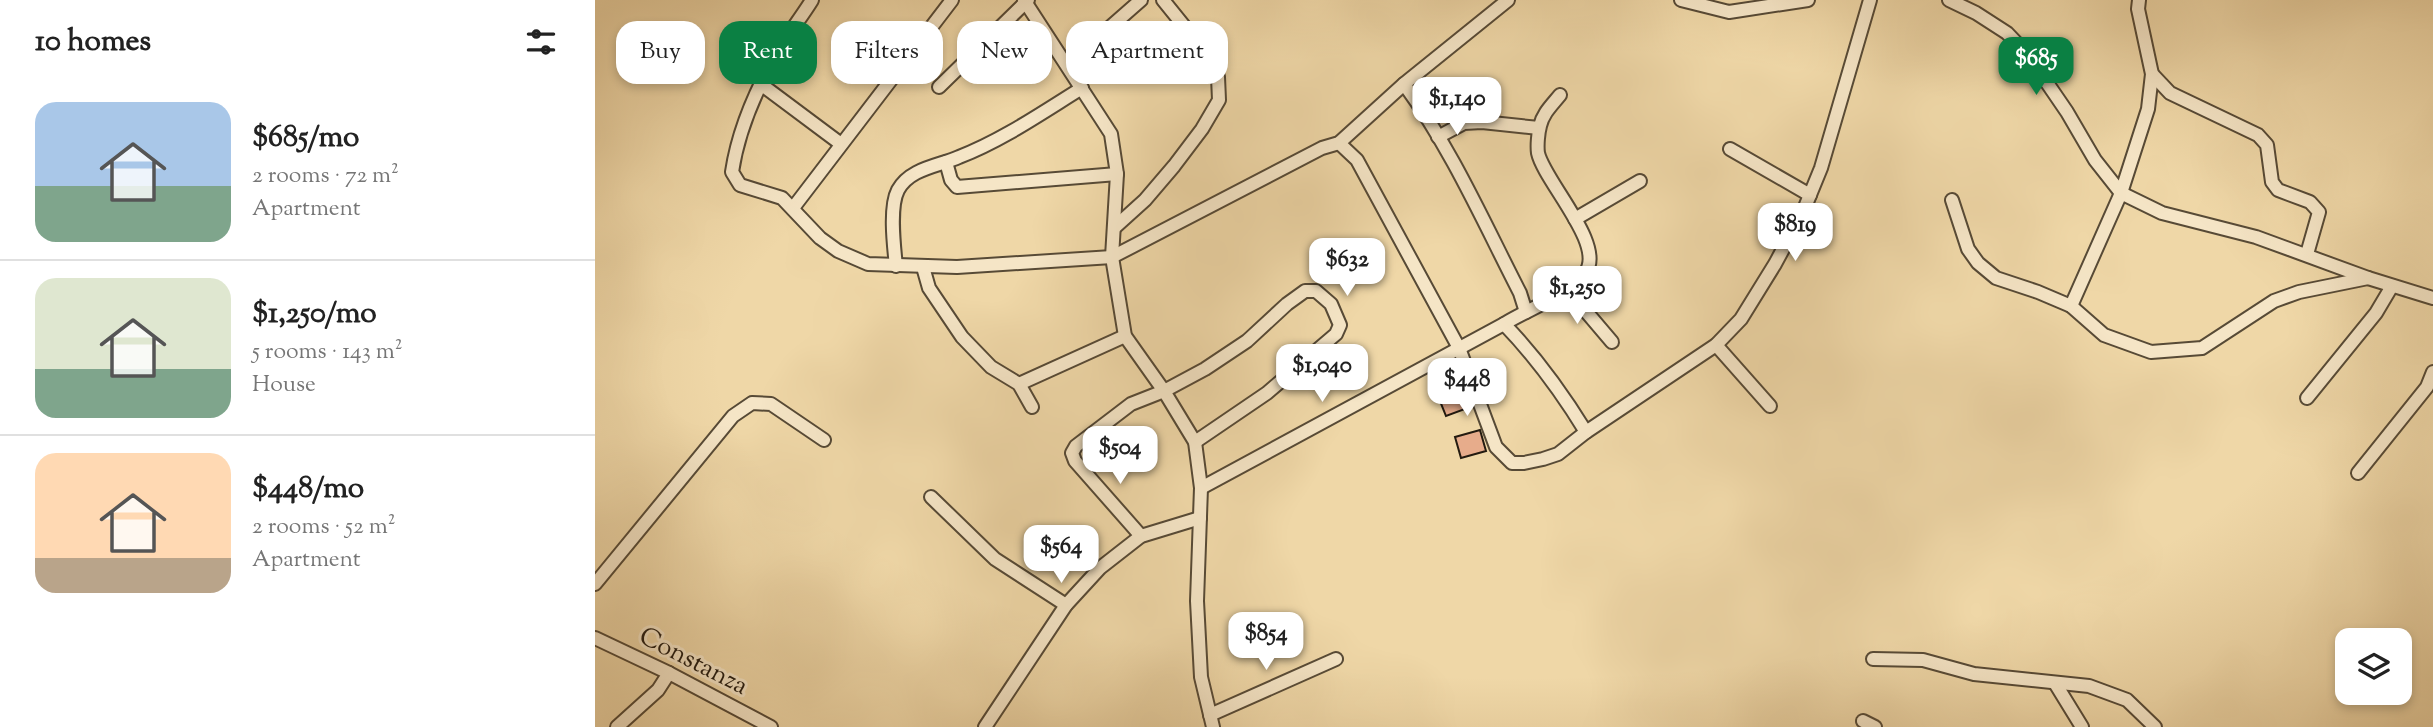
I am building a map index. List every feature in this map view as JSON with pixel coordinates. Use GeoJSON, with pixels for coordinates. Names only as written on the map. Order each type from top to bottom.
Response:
{"type":"FeatureCollection","features":[{"type":"Feature","properties":{"kind":"street"},"geometry":{"type":"LineString","coordinates":[[812,0],[777,53],[762,85],[741,134],[732,172],[740,185],[782,198],[820,238],[838,251],[868,264],[923,267],[1112,257],[1322,148],[1339,143],[1404,84],[1508,0]]}},
{"type":"Feature","properties":{"kind":"street"},"geometry":{"type":"LineString","coordinates":[[793,208],[953,0]]}},
{"type":"Feature","properties":{"kind":"street"},"geometry":{"type":"LineString","coordinates":[[1117,21],[1141,0]]}},
{"type":"Feature","properties":{"kind":"street"},"geometry":{"type":"LineString","coordinates":[[1114,228],[1145,200],[1174,166],[1202,129],[1219,100],[1218,77],[1205,52],[1163,0]]}},
{"type":"Feature","properties":{"kind":"street"},"geometry":{"type":"LineString","coordinates":[[1681,0],[1729,12],[1808,0]]}},
{"type":"Feature","properties":{"kind":"street"},"geometry":{"type":"LineString","coordinates":[[1339,143],[1357,160],[1459,348],[1496,447],[1512,463],[1524,463],[1558,454],[1586,432],[1659,386],[1716,345],[1741,319],[1803,212],[1821,168],[1870,0]]}},
{"type":"Feature","properties":{"kind":"street"},"geometry":{"type":"LineString","coordinates":[[1949,0],[2007,33],[2028,55],[2067,112],[2095,160],[2121,193],[2162,213],[2256,237],[2368,278],[2433,298]]}},
{"type":"Feature","properties":{"kind":"street"},"geometry":{"type":"LineString","coordinates":[[2071,306],[2121,193],[2148,109],[2152,74],[2138,9],[2139,0]]}},
{"type":"Feature","properties":{"kind":"street"},"geometry":{"type":"LineString","coordinates":[[939,87],[1026,1],[1066,63]]}},
{"type":"Feature","properties":{"kind":"street"},"geometry":{"type":"LineString","coordinates":[[2152,74],[2171,93],[2258,135],[2267,145],[2272,182],[2278,190],[2310,202],[2319,212],[2307,254]]}},
{"type":"Feature","properties":{"kind":"street"},"geometry":{"type":"LineString","coordinates":[[1079,84],[1111,134],[1117,174],[1112,257],[1125,336],[1164,391],[1195,442],[1201,488],[1197,601],[1201,677],[1211,721],[1336,659]]}},
{"type":"Feature","properties":{"kind":"street"},"geometry":{"type":"LineString","coordinates":[[1404,84],[1438,137],[1520,293],[1526,312]]}},
{"type":"Feature","properties":{"kind":"street"},"geometry":{"type":"LineString","coordinates":[[762,85],[841,144]]}},
{"type":"Feature","properties":{"kind":"street"},"geometry":{"type":"LineString","coordinates":[[896,265],[895,205],[898,191],[908,178],[960,157],[1020,126],[1082,88]]}},
{"type":"Feature","properties":{"kind":"street"},"geometry":{"type":"LineString","coordinates":[[1201,488],[1526,312],[1567,289],[1585,274],[1590,266],[1591,255],[1576,219],[1538,153],[1539,128],[1544,113],[1560,95]]}},
{"type":"Feature","properties":{"kind":"street"},"geometry":{"type":"LineString","coordinates":[[1438,137],[1464,124],[1482,122],[1539,128]]}},
{"type":"Feature","properties":{"kind":"street"},"geometry":{"type":"LineString","coordinates":[[1730,149],[1810,195]]}},
{"type":"Feature","properties":{"kind":"street"},"geometry":{"type":"LineString","coordinates":[[946,162],[951,180],[957,187],[1117,174]]}},
{"type":"Feature","properties":{"kind":"street"},"geometry":{"type":"LineString","coordinates":[[1576,219],[1640,181]]}},
{"type":"Feature","properties":{"kind":"street"},"geometry":{"type":"LineString","coordinates":[[1952,201],[1968,249],[1978,263],[1996,278],[2071,306],[2104,335],[2151,352],[2202,348],[2274,301],[2298,292],[2368,278]]}},
{"type":"Feature","properties":{"kind":"street"},"geometry":{"type":"LineString","coordinates":[[923,267],[929,288],[962,337],[991,367],[1019,384],[1032,407]]}},
{"type":"Feature","properties":{"kind":"street"},"geometry":{"type":"LineString","coordinates":[[2307,398],[2376,313],[2392,286]]}},
{"type":"Feature","properties":{"kind":"street"},"geometry":{"type":"LineString","coordinates":[[1567,289],[1612,342]]}},
{"type":"Feature","properties":{"kind":"street"},"geometry":{"type":"LineString","coordinates":[[1141,536],[1075,460],[1072,453],[1076,446],[1131,404],[1164,391],[1205,369],[1247,341],[1305,291],[1316,291],[1331,304],[1340,325],[1336,334],[1267,393],[1195,442]]}},
{"type":"Feature","properties":{"kind":"street"},"geometry":{"type":"LineString","coordinates":[[1504,324],[1530,352],[1586,432]]}},
{"type":"Feature","properties":{"kind":"street"},"geometry":{"type":"LineString","coordinates":[[1019,384],[1125,336]]}},
{"type":"Feature","properties":{"kind":"street"},"geometry":{"type":"LineString","coordinates":[[1716,345],[1770,406]]}},
{"type":"Feature","properties":{"kind":"street"},"geometry":{"type":"LineString","coordinates":[[2358,473],[2427,387],[2433,372]]}},
{"type":"Feature","properties":{"kind":"street"},"geometry":{"type":"LineString","coordinates":[[595,583],[733,416],[753,403],[771,404],[824,440]]}},
{"type":"Feature","properties":{"kind":"street"},"geometry":{"type":"LineString","coordinates":[[931,497],[995,559],[1066,605]]}},
{"type":"Feature","properties":{"kind":"street"},"geometry":{"type":"LineString","coordinates":[[985,727],[1066,605],[1100,568],[1141,536],[1200,519]]}},
{"type":"Feature","properties":{"kind":"street","name":"Constanza"},"geometry":{"type":"LineString","coordinates":[[595,638],[669,673],[771,727]]}},
{"type":"Feature","properties":{"kind":"street"},"geometry":{"type":"LineString","coordinates":[[1873,659],[1923,660],[1974,674],[2088,686],[2127,701],[2155,727]]}},
{"type":"Feature","properties":{"kind":"street"},"geometry":{"type":"LineString","coordinates":[[617,727],[658,690],[669,673]]}},
{"type":"Feature","properties":{"kind":"street"},"geometry":{"type":"LineString","coordinates":[[2055,683],[2082,727]]}},
{"type":"Feature","properties":{"kind":"building"},"geometry":{"type":"Polygon","coordinates":[[[1458,389],[1465,409],[1446,416],[1438,396],[1458,389]]]}},
{"type":"Feature","properties":{"kind":"building"},"geometry":{"type":"Polygon","coordinates":[[[1480,430],[1486,451],[1461,458],[1455,437],[1480,430]]]}}]}
